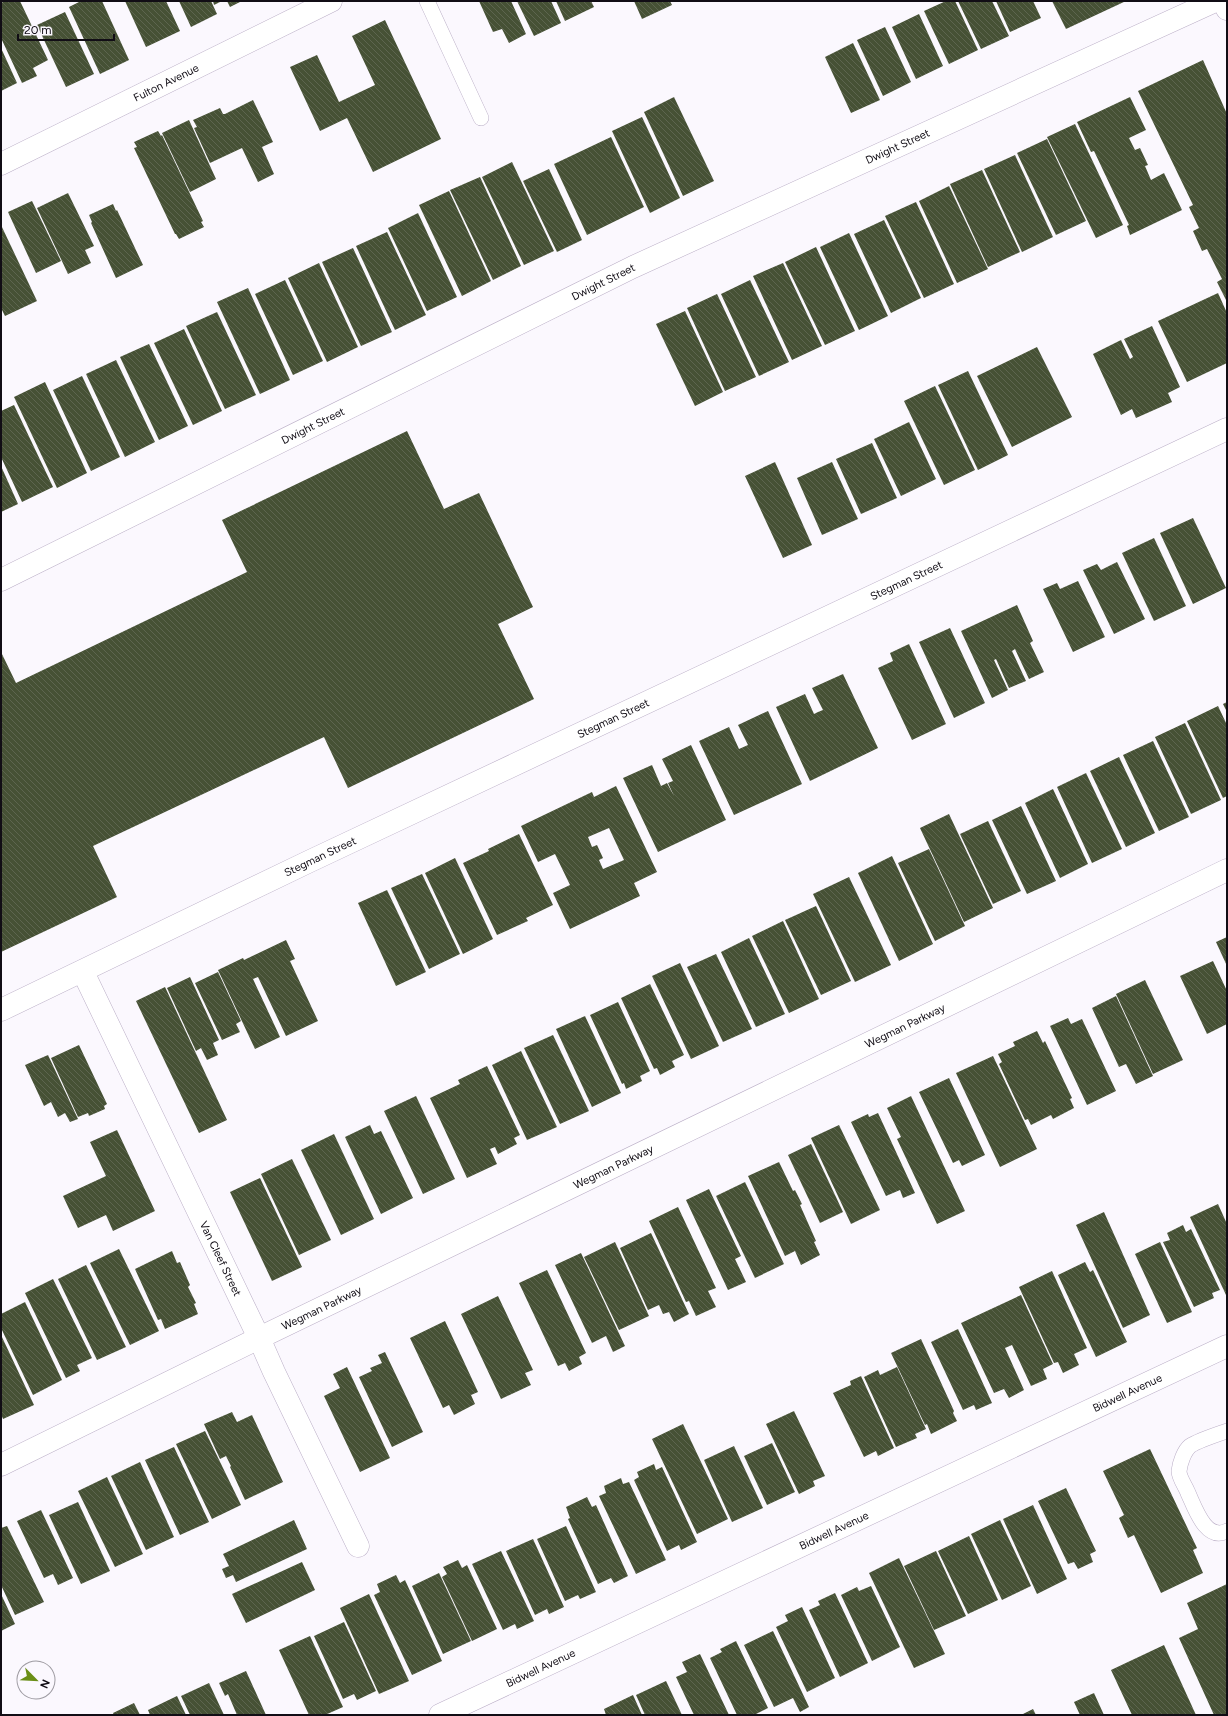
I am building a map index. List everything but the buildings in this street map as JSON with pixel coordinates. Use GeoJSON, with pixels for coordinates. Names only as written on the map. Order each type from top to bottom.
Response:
{"type":"FeatureCollection","features":[{"type":"Feature","properties":{"kind":"street","name":"Fulton Avenue"},"geometry":{"type":"LineString","coordinates":[[1,164],[331,1]]}},
{"type":"Feature","properties":{"kind":"street","name":"Dwight Street"},"geometry":{"type":"LineString","coordinates":[[1,580],[633,267],[1182,18],[1215,1]]}},
{"type":"Feature","properties":{"kind":"street"},"geometry":{"type":"LineString","coordinates":[[1223,1],[1227,9]]}},
{"type":"Feature","properties":{"kind":"street","name":"Stegman Street"},"geometry":{"type":"LineString","coordinates":[[1,1010],[83,972],[308,862],[1227,429]]}},
{"type":"Feature","properties":{"kind":"street","name":"Wegman Parkway"},"geometry":{"type":"LineString","coordinates":[[1,1465],[259,1338],[1227,870]]}},
{"type":"Feature","properties":{"kind":"street","name":"Van Cleef Street"},"geometry":{"type":"LineString","coordinates":[[83,972],[358,1546]]}},
{"type":"Feature","properties":{"kind":"street","name":"Bidwell Avenue"},"geometry":{"type":"LineString","coordinates":[[440,1715],[1227,1346]]}},
{"type":"Feature","properties":{"kind":"lane"},"geometry":{"type":"LineString","coordinates":[[427,1],[481,118]]}},
{"type":"Feature","properties":{"kind":"lane"},"geometry":{"type":"LineString","coordinates":[[1227,1431],[1190,1446],[1181,1459],[1179,1472],[1200,1518],[1206,1526],[1214,1533],[1221,1534],[1227,1531]]}}]}
